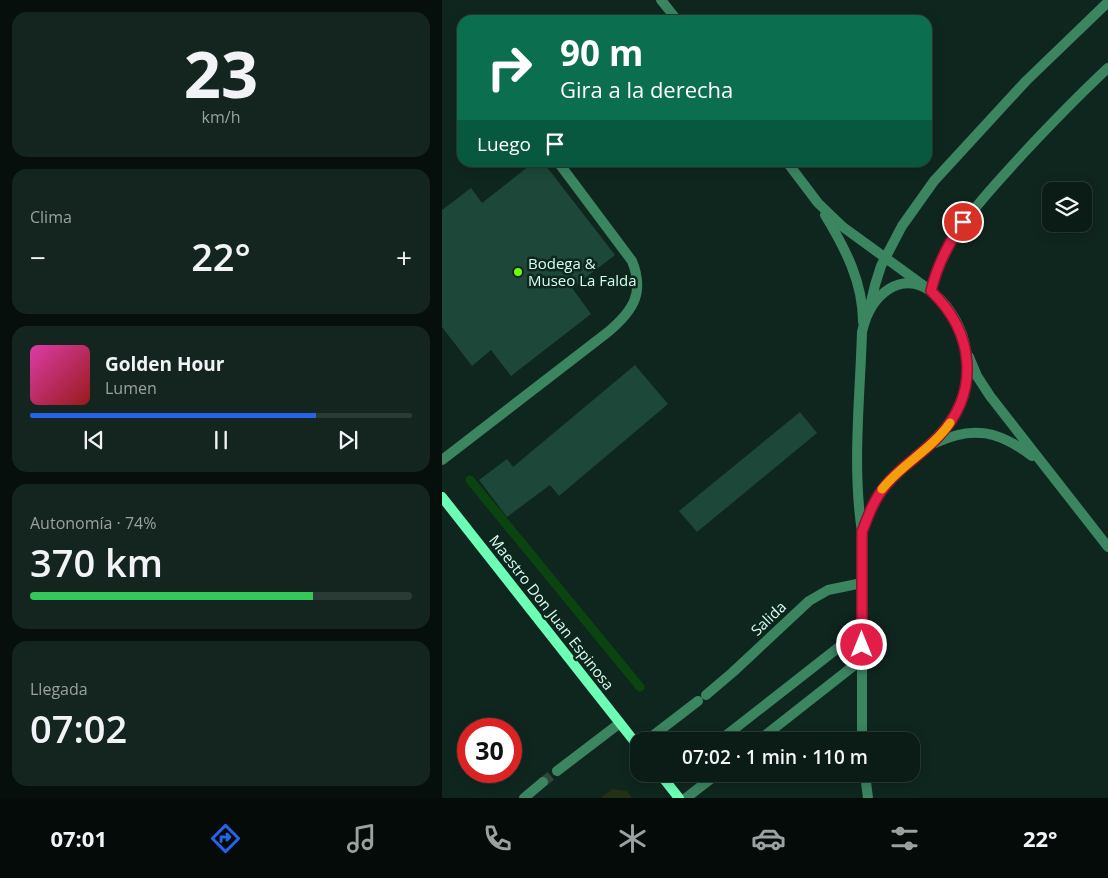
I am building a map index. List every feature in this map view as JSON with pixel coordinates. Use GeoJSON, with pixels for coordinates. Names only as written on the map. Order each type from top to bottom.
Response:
{"type":"FeatureCollection","features":[{"type":"Feature","properties":{"kind":"main road","name":"Maestro Don Juan Espinosa"},"geometry":{"type":"LineString","coordinates":[[442,497],[630,736]]}},
{"type":"Feature","properties":{"kind":"main road"},"geometry":{"type":"LineString","coordinates":[[666,782],[679,798]]}},
{"type":"Feature","properties":{"kind":"street"},"geometry":{"type":"LineString","coordinates":[[661,0],[673,15]]}},
{"type":"Feature","properties":{"kind":"street"},"geometry":{"type":"LineString","coordinates":[[862,332],[870,309],[877,275],[902,226],[934,181],[1026,81],[1108,2]]}},
{"type":"Feature","properties":{"kind":"street"},"geometry":{"type":"LineString","coordinates":[[931,291],[934,276],[946,248],[972,210],[1048,127],[1108,68]]}},
{"type":"Feature","properties":{"kind":"street"},"geometry":{"type":"LineString","coordinates":[[442,460],[613,328],[626,316],[636,297],[638,286],[637,273],[632,261],[562,167]]}},
{"type":"Feature","properties":{"kind":"street"},"geometry":{"type":"LineString","coordinates":[[791,167],[809,191],[843,246],[856,276],[862,306],[856,468],[862,532],[862,732]]}},
{"type":"Feature","properties":{"kind":"street"},"geometry":{"type":"LineString","coordinates":[[809,191],[843,227],[931,291],[946,306],[962,336],[977,376],[986,391],[1108,547]]}},
{"type":"Feature","properties":{"kind":"street"},"geometry":{"type":"LineString","coordinates":[[870,309],[885,292],[903,283],[913,283],[931,291]]}},
{"type":"Feature","properties":{"kind":"street"},"geometry":{"type":"LineString","coordinates":[[862,532],[882,490],[894,476],[930,445],[947,427],[959,406],[966,383],[965,347]]}},
{"type":"Feature","properties":{"kind":"street"},"geometry":{"type":"LineString","coordinates":[[930,445],[957,434],[968,432],[985,433],[1002,437],[1013,443],[1044,466]]}},
{"type":"Feature","properties":{"kind":"street","name":"Salida"},"geometry":{"type":"LineString","coordinates":[[658,732],[733,672],[809,601],[828,590],[862,584]]}},
{"type":"Feature","properties":{"kind":"street"},"geometry":{"type":"LineString","coordinates":[[731,732],[862,630]]}},
{"type":"Feature","properties":{"kind":"street"},"geometry":{"type":"LineString","coordinates":[[769,732],[861,660]]}},
{"type":"Feature","properties":{"kind":"street"},"geometry":{"type":"LineString","coordinates":[[557,771],[620,723]]}},
{"type":"Feature","properties":{"kind":"street"},"geometry":{"type":"LineString","coordinates":[[524,798],[543,782]]}},
{"type":"Feature","properties":{"kind":"street"},"geometry":{"type":"LineString","coordinates":[[686,798],[707,782]]}},
{"type":"Feature","properties":{"kind":"street"},"geometry":{"type":"LineString","coordinates":[[866,782],[868,798]]}},
{"type":"Feature","properties":{"kind":"green space"},"geometry":{"type":"Polygon","coordinates":[[[612,789],[627,791],[632,798],[601,798],[612,789]]]}},
{"type":"Feature","properties":{"kind":"building","name":"Bodega & Museo La Falda"},"geometry":{"type":"Polygon","coordinates":[[[528,167],[547,167],[615,255],[572,288],[591,314],[511,376],[491,350],[472,366],[442,327],[442,210],[471,188],[482,203],[528,167]]]}},
{"type":"Feature","properties":{"kind":"building"},"geometry":{"type":"Polygon","coordinates":[[[635,365],[668,404],[559,496],[550,485],[507,517],[479,480],[507,459],[513,467],[635,365]]]}},
{"type":"Feature","properties":{"kind":"building"},"geometry":{"type":"Polygon","coordinates":[[[800,412],[817,433],[697,532],[679,511],[800,412]]]}},
{"type":"Feature","properties":{"kind":"waterway"},"geometry":{"type":"LineString","coordinates":[[470,480],[640,687]]}},
{"type":"Feature","properties":{"kind":"tunnel"},"geometry":{"type":"LineString","coordinates":[[543,782],[557,771]]}},
{"type":"Feature","properties":{"kind":"slow traffic"},"geometry":{"type":"LineString","coordinates":[[882,489],[930,445],[950,423]]}},
{"type":"Feature","properties":{"kind":"place","name":"Bodega & Museo La Falda"},"geometry":{"type":"Point","coordinates":[518,272]}},
{"type":"Feature","properties":{"kind":"route"},"geometry":{"type":"LineString","coordinates":[[862,645],[862,532],[867,519],[876,499],[888,482],[930,445],[947,427],[959,406],[966,383],[967,358],[962,336],[946,306],[931,291],[934,276],[946,248],[963,222]]}}]}
